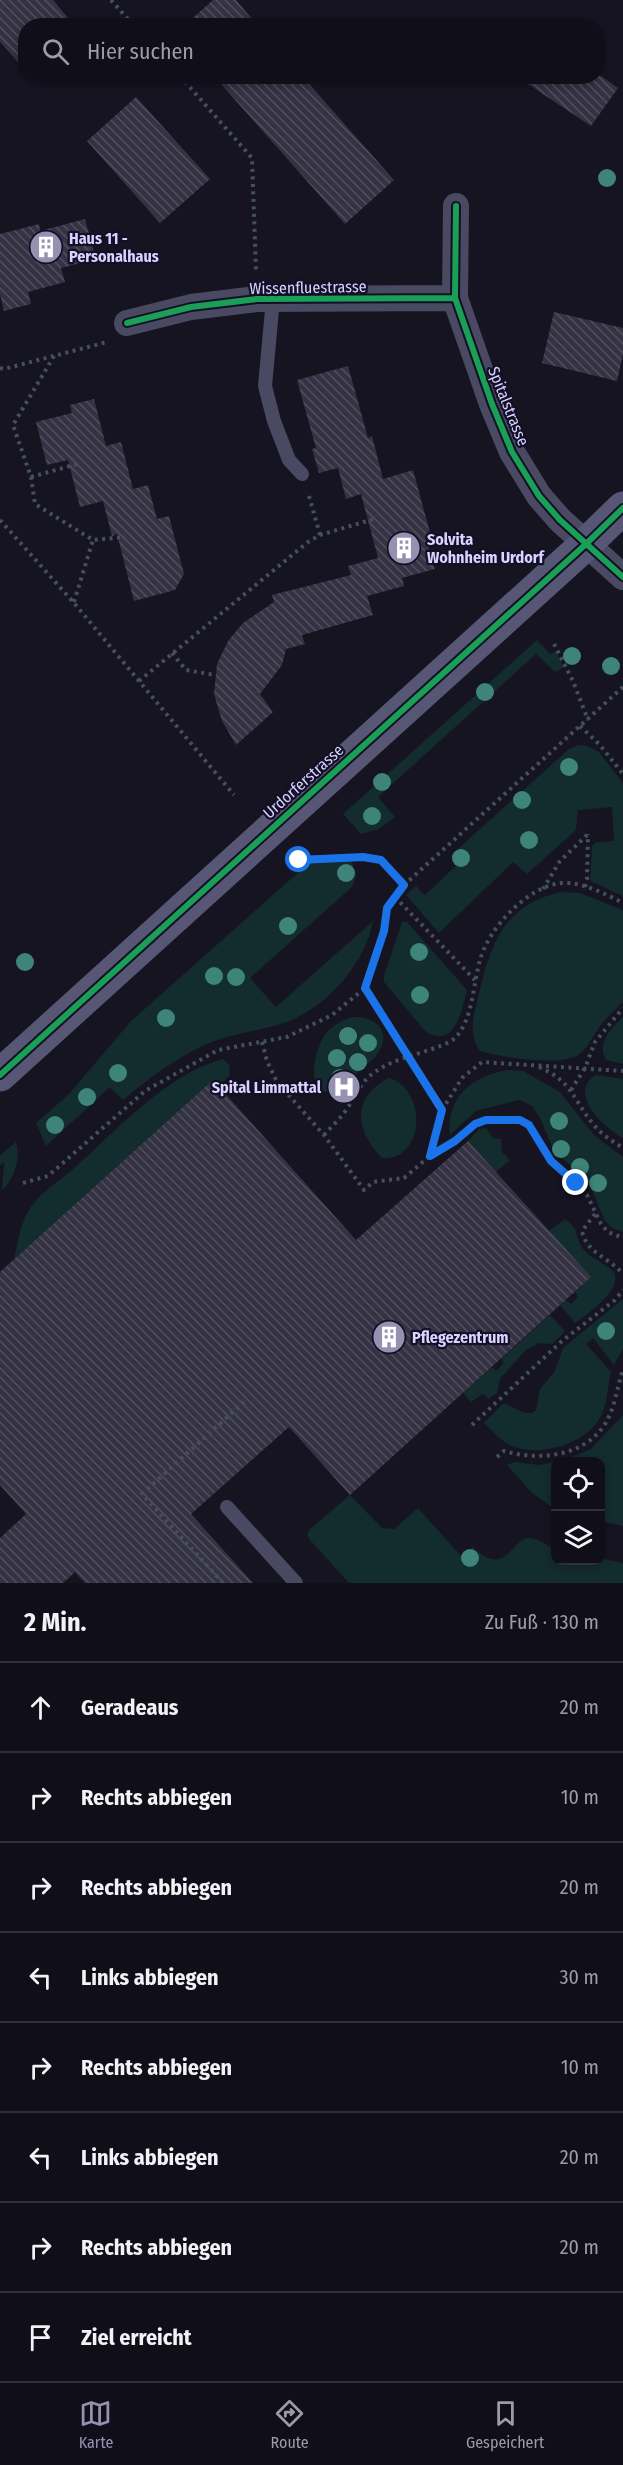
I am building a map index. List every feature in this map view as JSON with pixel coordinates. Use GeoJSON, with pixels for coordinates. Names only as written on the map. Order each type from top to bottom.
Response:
{"type":"FeatureCollection","features":[{"type":"Feature","properties":{"kind":"main road","name":"Urdorferstrasse"},"geometry":{"type":"LineString","coordinates":[[0,1075],[623,508]]}},
{"type":"Feature","properties":{"kind":"street","name":"Spitalstrasse"},"geometry":{"type":"LineString","coordinates":[[456,206],[455,298],[492,404],[512,452],[538,496],[623,577]]}},
{"type":"Feature","properties":{"kind":"street","name":"Wissenfluestrasse"},"geometry":{"type":"LineString","coordinates":[[126,323],[191,307],[265,299],[421,300],[455,298]]}},
{"type":"Feature","properties":{"kind":"lane"},"geometry":{"type":"LineString","coordinates":[[265,299],[265,387],[274,422],[289,460],[302,474]]}},
{"type":"Feature","properties":{"kind":"lane"},"geometry":{"type":"LineString","coordinates":[[227,1506],[296,1583]]}},
{"type":"Feature","properties":{"kind":"path"},"geometry":{"type":"LineString","coordinates":[[111,0],[127,18]]}},
{"type":"Feature","properties":{"kind":"path"},"geometry":{"type":"LineString","coordinates":[[187,84],[252,158],[265,299]]}},
{"type":"Feature","properties":{"kind":"path"},"geometry":{"type":"LineString","coordinates":[[0,368],[4,369],[120,339],[126,323]]}},
{"type":"Feature","properties":{"kind":"path"},"geometry":{"type":"LineString","coordinates":[[54,356],[13,425],[31,477],[34,504],[93,540],[125,537]]}},
{"type":"Feature","properties":{"kind":"path"},"geometry":{"type":"LineString","coordinates":[[31,477],[77,464]]}},
{"type":"Feature","properties":{"kind":"path"},"geometry":{"type":"LineString","coordinates":[[302,474],[320,536]]}},
{"type":"Feature","properties":{"kind":"path"},"geometry":{"type":"LineString","coordinates":[[139,681],[308,542],[374,519]]}},
{"type":"Feature","properties":{"kind":"path"},"geometry":{"type":"LineString","coordinates":[[0,520],[74,603],[234,795]]}},
{"type":"Feature","properties":{"kind":"path"},"geometry":{"type":"LineString","coordinates":[[74,603],[93,540]]}},
{"type":"Feature","properties":{"kind":"path"},"geometry":{"type":"LineString","coordinates":[[554,644],[573,681],[588,720]]}},
{"type":"Feature","properties":{"kind":"path"},"geometry":{"type":"LineString","coordinates":[[172,653],[186,670],[215,675]]}},
{"type":"Feature","properties":{"kind":"path"},"geometry":{"type":"LineString","coordinates":[[22,1183],[48,1176],[145,1091],[218,1050],[287,1037],[332,1015],[365,988],[384,931],[387,908],[404,885],[623,687]]}},
{"type":"Feature","properties":{"kind":"path"},"geometry":{"type":"LineString","coordinates":[[580,726],[600,745],[623,774]]}},
{"type":"Feature","properties":{"kind":"path"},"geometry":{"type":"LineString","coordinates":[[543,889],[560,861],[588,834],[585,887]]}},
{"type":"Feature","properties":{"kind":"path"},"geometry":{"type":"LineString","coordinates":[[299,860],[363,857],[381,860],[404,885]]}},
{"type":"Feature","properties":{"kind":"path"},"geometry":{"type":"LineString","coordinates":[[324,1135],[348,1108],[363,1080],[384,1066],[408,1055],[454,1039],[465,1023],[480,958],[489,936],[503,918],[522,901],[543,889],[562,883],[585,887],[623,903]]}},
{"type":"Feature","properties":{"kind":"path"},"geometry":{"type":"LineString","coordinates":[[395,897],[475,981]]}},
{"type":"Feature","properties":{"kind":"path"},"geometry":{"type":"LineString","coordinates":[[365,988],[442,1110]]}},
{"type":"Feature","properties":{"kind":"path"},"geometry":{"type":"LineString","coordinates":[[571,1090],[585,1068],[595,1042],[623,1008]]}},
{"type":"Feature","properties":{"kind":"path"},"geometry":{"type":"LineString","coordinates":[[262,1042],[277,1082],[324,1135],[364,1190],[373,1182],[404,1178],[475,1124],[486,1120],[520,1120],[529,1125],[551,1161],[587,1195],[595,1214],[608,1232],[623,1238]]}},
{"type":"Feature","properties":{"kind":"path"},"geometry":{"type":"LineString","coordinates":[[430,1156],[442,1110],[462,1078],[482,1062],[623,1071]]}},
{"type":"Feature","properties":{"kind":"path"},"geometry":{"type":"LineString","coordinates":[[535,1066],[556,1074],[571,1090],[594,1125],[623,1148]]}},
{"type":"Feature","properties":{"kind":"path"},"geometry":{"type":"LineString","coordinates":[[595,1214],[582,1231],[585,1242],[600,1256],[621,1268],[623,1274]]}},
{"type":"Feature","properties":{"kind":"path"},"geometry":{"type":"LineString","coordinates":[[471,1425],[562,1341],[615,1300],[623,1290]]}},
{"type":"Feature","properties":{"kind":"path"},"geometry":{"type":"LineString","coordinates":[[497,1457],[504,1451],[524,1457],[546,1457],[567,1452],[589,1440],[605,1424],[623,1370]]}},
{"type":"Feature","properties":{"kind":"path"},"geometry":{"type":"LineString","coordinates":[[616,1396],[623,1398]]}},
{"type":"Feature","properties":{"kind":"path"},"geometry":{"type":"LineString","coordinates":[[223,1583],[142,1494],[244,1402]]}},
{"type":"Feature","properties":{"kind":"green space"},"geometry":{"type":"Polygon","coordinates":[[[537,640],[550,654],[556,652],[564,667],[555,672],[536,654],[378,797],[395,817],[379,829],[361,834],[343,814],[537,640]]]}},
{"type":"Feature","properties":{"kind":"green space"},"geometry":{"type":"Polygon","coordinates":[[[579,745],[599,752],[623,783],[623,896],[590,881],[592,846],[597,842],[614,841],[612,807],[578,810],[576,830],[527,874],[513,862],[439,933],[406,895],[416,886],[425,895],[458,864],[451,855],[569,749],[579,745]]]}},
{"type":"Feature","properties":{"kind":"green space"},"geometry":{"type":"Polygon","coordinates":[[[311,861],[352,861],[356,876],[353,886],[250,978],[276,1007],[373,921],[362,953],[342,982],[317,1006],[302,1015],[287,1022],[207,1044],[163,1069],[123,1100],[110,1087],[46,1146],[36,1123],[69,1094],[131,1021],[311,861]]]}},
{"type":"Feature","properties":{"kind":"green space"},"geometry":{"type":"Polygon","coordinates":[[[561,892],[580,893],[623,910],[623,1002],[603,1023],[584,1050],[573,1057],[562,1060],[532,1060],[480,1051],[474,1038],[473,1019],[494,945],[502,930],[525,907],[541,898],[561,892]]]}},
{"type":"Feature","properties":{"kind":"green space"},"geometry":{"type":"Polygon","coordinates":[[[402,922],[407,922],[467,990],[455,1025],[444,1036],[435,1036],[425,1031],[384,982],[402,922]]]}},
{"type":"Feature","properties":{"kind":"green space"},"geometry":{"type":"Polygon","coordinates":[[[352,1017],[361,1017],[376,1023],[383,1034],[381,1049],[346,1088],[327,1092],[315,1081],[315,1060],[318,1049],[333,1026],[352,1017]]]}},
{"type":"Feature","properties":{"kind":"green space"},"geometry":{"type":"Polygon","coordinates":[[[623,1017],[623,1064],[606,1060],[603,1048],[606,1037],[623,1017]]]}},
{"type":"Feature","properties":{"kind":"green space"},"geometry":{"type":"Polygon","coordinates":[[[223,1059],[230,1066],[229,1076],[218,1087],[14,1259],[24,1219],[39,1197],[162,1091],[181,1077],[223,1059]]]}},
{"type":"Feature","properties":{"kind":"green space"},"geometry":{"type":"Polygon","coordinates":[[[507,1070],[523,1071],[560,1092],[594,1135],[623,1157],[623,1232],[612,1228],[605,1221],[589,1183],[555,1153],[540,1118],[532,1106],[519,1100],[476,1111],[450,1135],[452,1110],[464,1091],[482,1078],[507,1070]]]}},
{"type":"Feature","properties":{"kind":"green space"},"geometry":{"type":"Polygon","coordinates":[[[596,1075],[623,1079],[623,1138],[599,1118],[587,1100],[585,1091],[588,1082],[596,1075]]]}},
{"type":"Feature","properties":{"kind":"green space"},"geometry":{"type":"Polygon","coordinates":[[[389,1078],[402,1085],[410,1096],[415,1109],[416,1124],[407,1149],[396,1156],[382,1158],[366,1137],[361,1115],[368,1095],[389,1078]]]}},
{"type":"Feature","properties":{"kind":"green space"},"geometry":{"type":"Polygon","coordinates":[[[486,1128],[493,1138],[501,1139],[502,1152],[510,1160],[496,1172],[468,1141],[479,1129],[486,1128]]]}},
{"type":"Feature","properties":{"kind":"green space"},"geometry":{"type":"Polygon","coordinates":[[[16,1142],[18,1155],[15,1168],[2,1191],[4,1162],[0,1165],[0,1155],[16,1142]]]}},
{"type":"Feature","properties":{"kind":"green space"},"geometry":{"type":"Polygon","coordinates":[[[565,1219],[574,1228],[584,1250],[614,1272],[615,1279],[614,1286],[603,1300],[575,1323],[560,1305],[566,1300],[571,1304],[578,1297],[575,1292],[590,1277],[549,1231],[565,1219]]]}},
{"type":"Feature","properties":{"kind":"green space"},"geometry":{"type":"Polygon","coordinates":[[[623,1299],[623,1349],[614,1365],[593,1338],[586,1344],[611,1372],[605,1407],[600,1418],[583,1436],[559,1447],[532,1450],[508,1444],[484,1423],[504,1403],[525,1413],[532,1413],[536,1410],[540,1389],[555,1371],[563,1348],[623,1299]]]}},
{"type":"Feature","properties":{"kind":"green space"},"geometry":{"type":"Polygon","coordinates":[[[550,1315],[565,1331],[552,1344],[539,1343],[526,1350],[500,1379],[497,1393],[489,1399],[483,1394],[471,1402],[463,1393],[492,1367],[496,1371],[504,1363],[501,1359],[550,1315]]]}},
{"type":"Feature","properties":{"kind":"green space"},"geometry":{"type":"Polygon","coordinates":[[[623,1415],[623,1526],[605,1522],[605,1457],[572,1457],[591,1449],[623,1415]]]}},
{"type":"Feature","properties":{"kind":"green space"},"geometry":{"type":"Polygon","coordinates":[[[514,1462],[539,1465],[551,1463],[551,1506],[532,1493],[507,1465],[514,1462]]]}},
{"type":"Feature","properties":{"kind":"green space"},"geometry":{"type":"Polygon","coordinates":[[[350,1495],[382,1528],[394,1529],[418,1508],[462,1557],[473,1547],[484,1556],[493,1559],[500,1558],[507,1555],[523,1540],[532,1538],[551,1547],[551,1565],[605,1565],[605,1559],[623,1563],[623,1583],[349,1583],[310,1540],[307,1534],[350,1495]]]}},
{"type":"Feature","properties":{"kind":"building"},"geometry":{"type":"Polygon","coordinates":[[[0,0],[53,0],[68,18],[18,18],[18,62],[0,42],[0,0]]]}},
{"type":"Feature","properties":{"kind":"building"},"geometry":{"type":"Polygon","coordinates":[[[213,0],[236,0],[251,18],[193,18],[213,0]]]}},
{"type":"Feature","properties":{"kind":"building"},"geometry":{"type":"Polygon","coordinates":[[[605,79],[618,88],[591,126],[528,84],[605,84],[605,79]]]}},
{"type":"Feature","properties":{"kind":"building"},"geometry":{"type":"Polygon","coordinates":[[[221,84],[309,84],[394,180],[345,224],[221,84]]]}},
{"type":"Feature","properties":{"kind":"building"},"geometry":{"type":"Polygon","coordinates":[[[136,97],[210,179],[160,223],[87,141],[136,97]]]}},
{"type":"Feature","properties":{"kind":"building","name":"Haus 11 - Personalhaus"},"geometry":{"type":"Polygon","coordinates":[[[85,219],[96,259],[61,268],[65,282],[28,292],[31,304],[4,311],[0,294],[0,234],[39,224],[40,231],[85,219]]]}},
{"type":"Feature","properties":{"kind":"building"},"geometry":{"type":"Polygon","coordinates":[[[554,312],[623,328],[623,354],[617,381],[542,363],[554,312]]]}},
{"type":"Feature","properties":{"kind":"building","name":"Solvita Wohnheim Urdorf"},"geometry":{"type":"Polygon","coordinates":[[[348,366],[368,438],[372,436],[383,479],[413,470],[431,536],[426,538],[435,569],[402,578],[404,586],[367,596],[373,615],[302,635],[305,644],[286,649],[282,665],[260,694],[273,712],[236,745],[222,721],[214,694],[217,664],[228,641],[243,623],[274,602],[272,595],[351,575],[348,566],[378,558],[361,494],[346,499],[338,468],[319,473],[312,449],[316,448],[297,380],[348,366]]]}},
{"type":"Feature","properties":{"kind":"building"},"geometry":{"type":"Polygon","coordinates":[[[94,399],[106,446],[121,442],[133,489],[148,485],[157,519],[169,516],[184,574],[175,590],[134,601],[117,534],[112,536],[103,501],[80,507],[68,460],[47,465],[36,422],[72,413],[70,405],[94,399]]]}},
{"type":"Feature","properties":{"kind":"building"},"geometry":{"type":"Polygon","coordinates":[[[213,1080],[356,1240],[468,1141],[591,1277],[350,1495],[289,1427],[191,1514],[253,1583],[85,1583],[75,1572],[63,1583],[0,1583],[0,1538],[26,1514],[0,1485],[0,1272],[213,1080]]]}},
{"type":"Feature","properties":{"kind":"cycle path"},"geometry":{"type":"LineString","coordinates":[[456,206],[455,298],[492,404],[512,452],[539,496],[560,520],[623,577]]}},
{"type":"Feature","properties":{"kind":"cycle path"},"geometry":{"type":"LineString","coordinates":[[127,323],[191,307],[257,299],[455,298]]}},
{"type":"Feature","properties":{"kind":"cycle path"},"geometry":{"type":"LineString","coordinates":[[0,1075],[623,508]]}},
{"type":"Feature","properties":{"kind":"place","name":"Haus 11 - Personalhaus"},"geometry":{"type":"Point","coordinates":[46,247]}},
{"type":"Feature","properties":{"kind":"place","name":"Solvita Wohnheim Urdorf"},"geometry":{"type":"Point","coordinates":[404,548]}},
{"type":"Feature","properties":{"kind":"place","name":"Spital Limmattal"},"geometry":{"type":"Point","coordinates":[344,1087]}},
{"type":"Feature","properties":{"kind":"place","name":"Pflegezentrum"},"geometry":{"type":"Point","coordinates":[389,1337]}},
{"type":"Feature","properties":{"kind":"route"},"geometry":{"type":"LineString","coordinates":[[299,860],[363,857],[381,860],[404,885],[387,908],[384,931],[365,988],[442,1110],[430,1156],[455,1141],[475,1124],[486,1120],[520,1120],[529,1125],[551,1161],[576,1183]]}}]}
